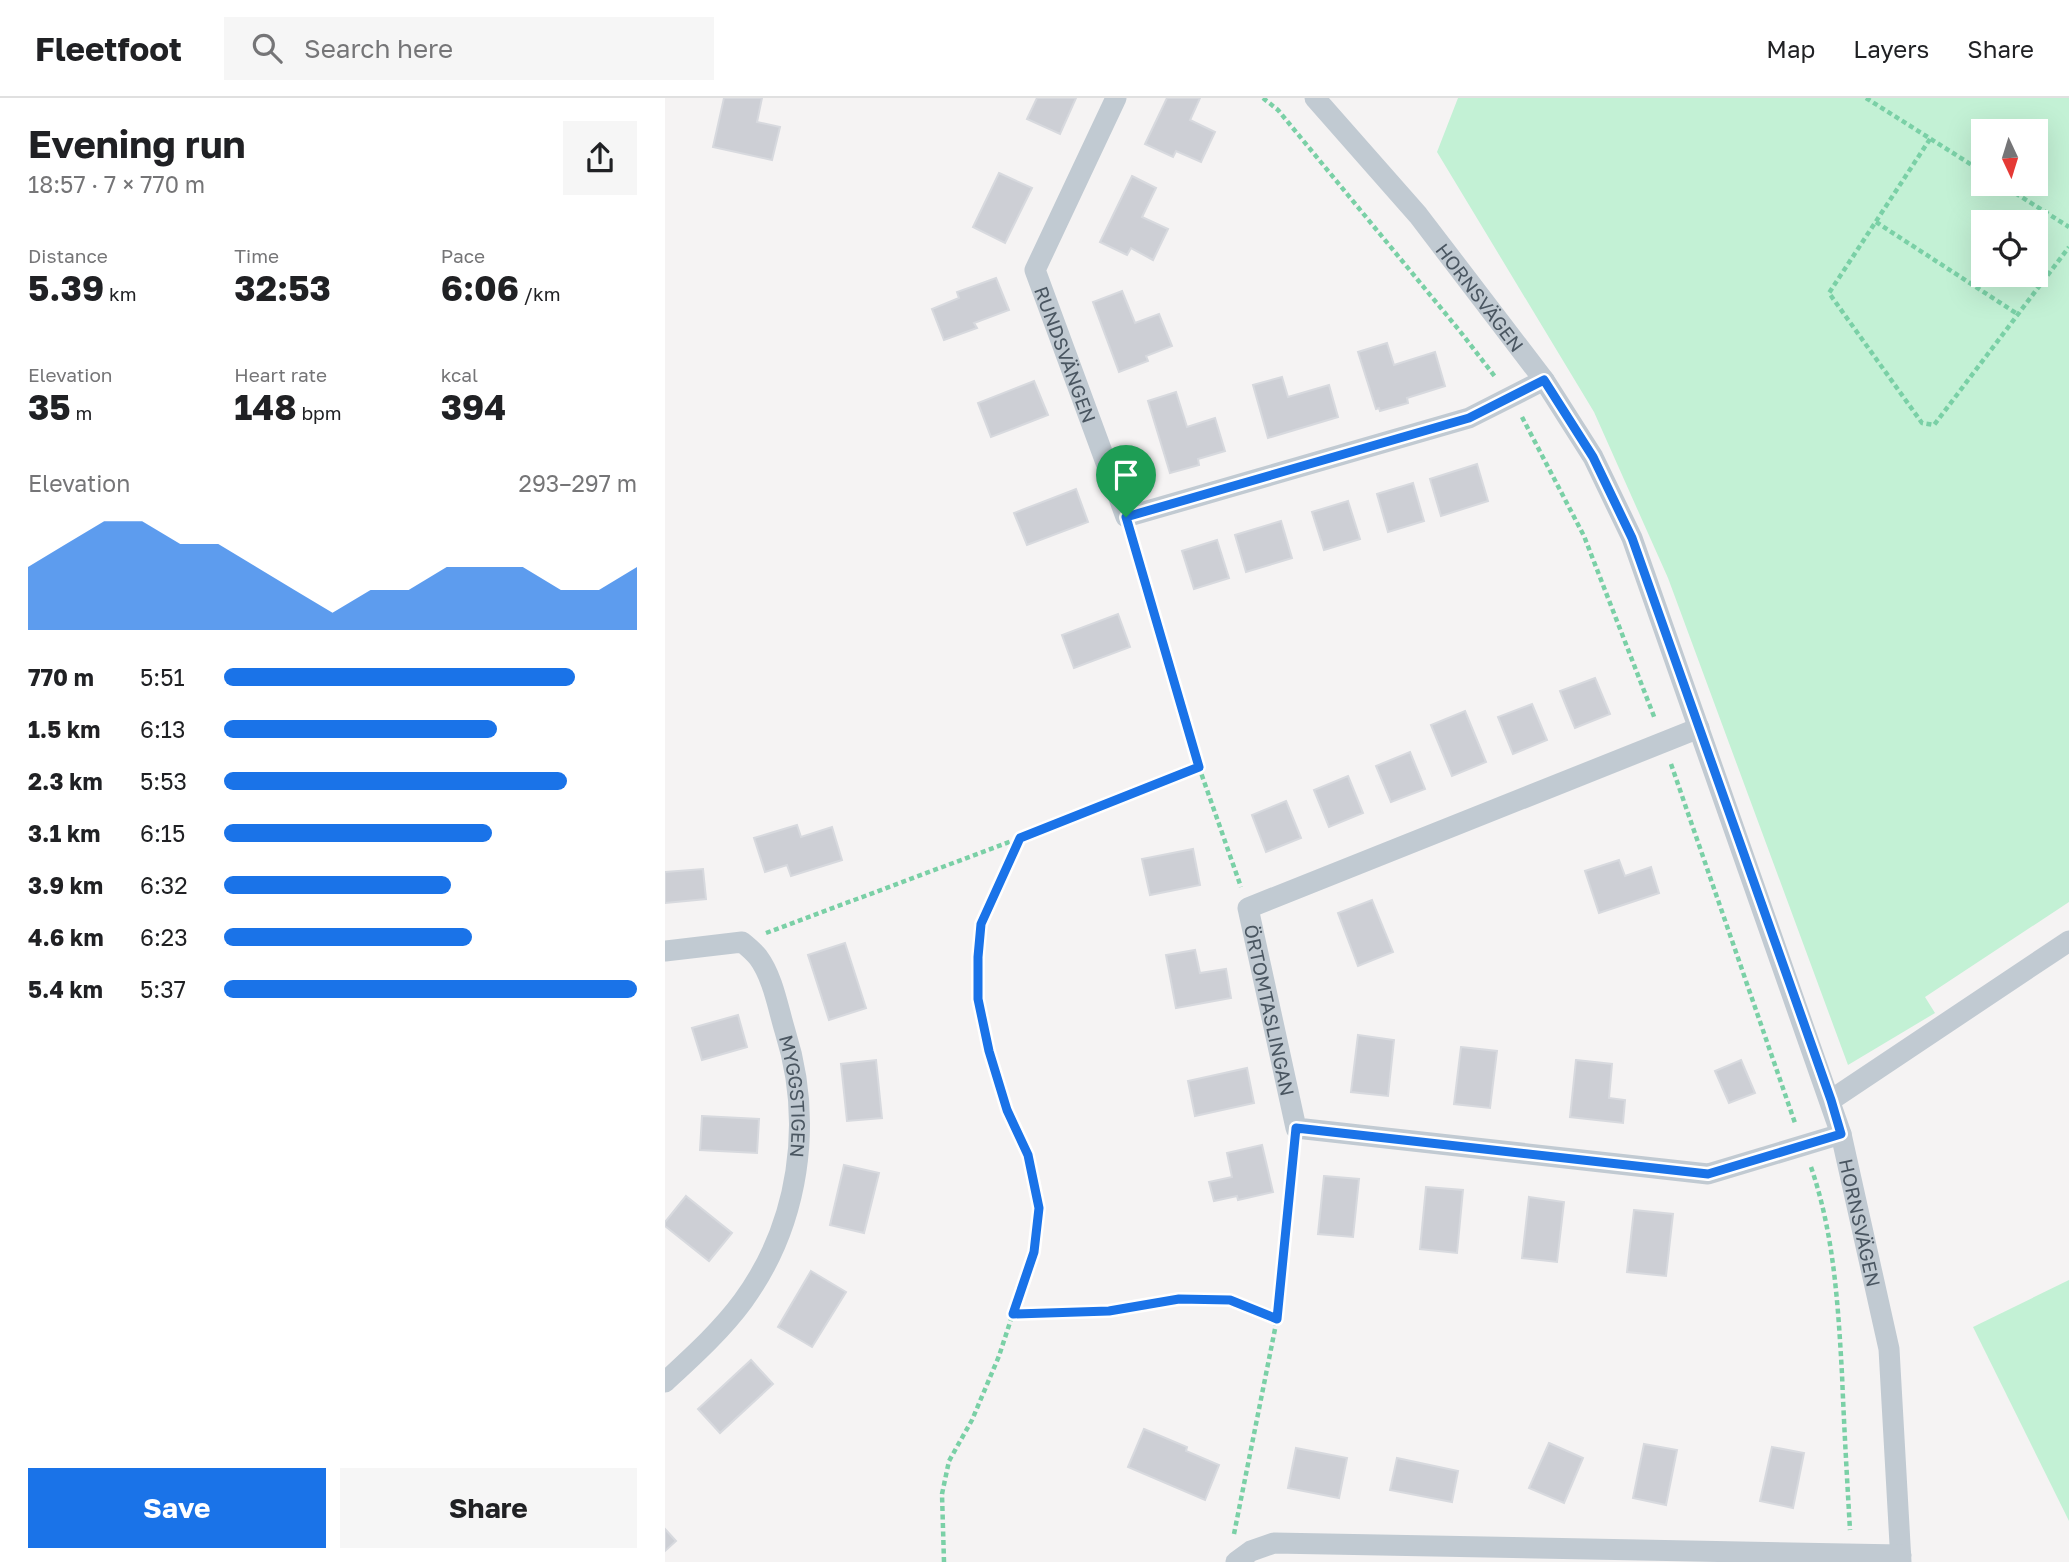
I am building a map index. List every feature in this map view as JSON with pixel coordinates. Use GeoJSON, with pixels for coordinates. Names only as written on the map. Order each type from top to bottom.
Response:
{"type":"FeatureCollection","features":[{"type":"Feature","properties":{"kind":"street","name":"RUNDSVÄNGEN"},"geometry":{"type":"LineString","coordinates":[[1116,98],[1035,270],[1126,517]]}},
{"type":"Feature","properties":{"kind":"street","name":"HORNSVÄGEN"},"geometry":{"type":"LineString","coordinates":[[1315,98],[1418,215],[1544,380],[1593,457],[1632,538],[1841,1134],[1889,1349],[1901,1559]]}},
{"type":"Feature","properties":{"kind":"street"},"geometry":{"type":"LineString","coordinates":[[1126,517],[1469,418],[1544,380]]}},
{"type":"Feature","properties":{"kind":"street","name":"ÖRTOMTASLINGAN"},"geometry":{"type":"LineString","coordinates":[[1296,1128],[1248,908],[1699,728]]}},
{"type":"Feature","properties":{"kind":"street"},"geometry":{"type":"LineString","coordinates":[[665,951],[742,942]]}},
{"type":"Feature","properties":{"kind":"street","name":"MYGGSTIGEN"},"geometry":{"type":"LineString","coordinates":[[665,1382],[743,1301],[773,1250],[792,1202],[799,1147],[799,1096],[790,1046],[769,978],[758,957],[742,942]]}},
{"type":"Feature","properties":{"kind":"street"},"geometry":{"type":"LineString","coordinates":[[1831,1100],[2069,942]]}},
{"type":"Feature","properties":{"kind":"street"},"geometry":{"type":"LineString","coordinates":[[1296,1128],[1708,1174],[1841,1134]]}},
{"type":"Feature","properties":{"kind":"street"},"geometry":{"type":"LineString","coordinates":[[1236,1562],[1251,1551],[1274,1543],[1851,1554],[1901,1559]]}},
{"type":"Feature","properties":{"kind":"path"},"geometry":{"type":"LineString","coordinates":[[1263,98],[1278,110],[1459,330],[1510,397],[1533,434],[1584,536],[1664,742],[1820,1196],[1829,1232],[1838,1299],[1851,1554]]}},
{"type":"Feature","properties":{"kind":"path"},"geometry":{"type":"LineString","coordinates":[[1866,98],[1971,165]]}},
{"type":"Feature","properties":{"kind":"path"},"geometry":{"type":"LineString","coordinates":[[1930,139],[1829,293],[1922,423],[1934,425],[2069,247]]}},
{"type":"Feature","properties":{"kind":"path"},"geometry":{"type":"LineString","coordinates":[[2020,196],[2069,228]]}},
{"type":"Feature","properties":{"kind":"path"},"geometry":{"type":"LineString","coordinates":[[1875,222],[2019,315]]}},
{"type":"Feature","properties":{"kind":"path"},"geometry":{"type":"LineString","coordinates":[[1126,517],[1199,767],[1248,908]]}},
{"type":"Feature","properties":{"kind":"path"},"geometry":{"type":"LineString","coordinates":[[742,942],[1020,838],[1199,767]]}},
{"type":"Feature","properties":{"kind":"path"},"geometry":{"type":"LineString","coordinates":[[944,1562],[942,1494],[949,1461],[972,1420],[999,1356],[1034,1252],[1039,1208],[1028,1155],[1007,1110],[989,1051],[978,999],[981,924],[1020,838]]}},
{"type":"Feature","properties":{"kind":"path"},"geometry":{"type":"LineString","coordinates":[[1234,1535],[1277,1319],[1296,1128]]}},
{"type":"Feature","properties":{"kind":"path"},"geometry":{"type":"LineString","coordinates":[[1013,1314],[1109,1311],[1179,1299],[1230,1300],[1277,1319]]}},
{"type":"Feature","properties":{"kind":"green space"},"geometry":{"type":"Polygon","coordinates":[[[1458,98],[2069,98],[2069,902],[1925,997],[1935,1013],[1848,1065],[1668,578],[1594,412],[1437,152],[1458,98]]]}},
{"type":"Feature","properties":{"kind":"green space"},"geometry":{"type":"Polygon","coordinates":[[[2069,1280],[2069,1521],[1973,1327],[2069,1280]]]}},
{"type":"Feature","properties":{"kind":"building"},"geometry":{"type":"Polygon","coordinates":[[[724,98],[762,98],[757,122],[780,127],[772,160],[713,147],[724,98]]]}},
{"type":"Feature","properties":{"kind":"building"},"geometry":{"type":"Polygon","coordinates":[[[1037,98],[1076,98],[1060,134],[1027,119],[1037,98]]]}},
{"type":"Feature","properties":{"kind":"building"},"geometry":{"type":"Polygon","coordinates":[[[1167,98],[1200,98],[1190,120],[1215,132],[1201,162],[1176,151],[1173,157],[1145,144],[1167,98]]]}},
{"type":"Feature","properties":{"kind":"building"},"geometry":{"type":"Polygon","coordinates":[[[999,173],[1032,188],[1005,243],[973,227],[999,173]]]}},
{"type":"Feature","properties":{"kind":"building"},"geometry":{"type":"Polygon","coordinates":[[[1132,176],[1156,188],[1142,217],[1168,229],[1153,260],[1131,248],[1127,255],[1100,242],[1132,176]]]}},
{"type":"Feature","properties":{"kind":"building"},"geometry":{"type":"Polygon","coordinates":[[[996,278],[1009,310],[974,323],[977,328],[944,340],[932,309],[959,298],[957,292],[996,278]]]}},
{"type":"Feature","properties":{"kind":"building"},"geometry":{"type":"Polygon","coordinates":[[[1122,291],[1135,323],[1159,314],[1172,346],[1146,356],[1148,361],[1119,372],[1093,302],[1122,291]]]}},
{"type":"Feature","properties":{"kind":"building"},"geometry":{"type":"Polygon","coordinates":[[[1387,343],[1394,365],[1435,352],[1445,386],[1407,398],[1408,403],[1380,411],[1379,408],[1376,409],[1358,352],[1387,343]]]}},
{"type":"Feature","properties":{"kind":"building"},"geometry":{"type":"Polygon","coordinates":[[[1282,377],[1288,397],[1329,385],[1338,417],[1268,438],[1253,385],[1282,377]]]}},
{"type":"Feature","properties":{"kind":"building"},"geometry":{"type":"Polygon","coordinates":[[[1034,381],[1048,415],[991,437],[978,403],[1034,381]]]}},
{"type":"Feature","properties":{"kind":"building"},"geometry":{"type":"Polygon","coordinates":[[[1176,392],[1187,427],[1215,418],[1225,451],[1198,459],[1199,465],[1170,473],[1148,401],[1176,392]]]}},
{"type":"Feature","properties":{"kind":"building"},"geometry":{"type":"Polygon","coordinates":[[[1477,464],[1488,501],[1441,516],[1430,479],[1477,464]]]}},
{"type":"Feature","properties":{"kind":"building"},"geometry":{"type":"Polygon","coordinates":[[[1413,483],[1424,521],[1388,532],[1377,494],[1413,483]]]}},
{"type":"Feature","properties":{"kind":"building"},"geometry":{"type":"Polygon","coordinates":[[[1076,489],[1088,522],[1027,545],[1014,513],[1076,489]]]}},
{"type":"Feature","properties":{"kind":"building"},"geometry":{"type":"Polygon","coordinates":[[[1348,501],[1360,539],[1324,550],[1312,512],[1348,501]]]}},
{"type":"Feature","properties":{"kind":"building"},"geometry":{"type":"Polygon","coordinates":[[[1281,521],[1292,558],[1246,572],[1235,535],[1281,521]]]}},
{"type":"Feature","properties":{"kind":"building"},"geometry":{"type":"Polygon","coordinates":[[[1217,540],[1229,578],[1194,589],[1182,551],[1217,540]]]}},
{"type":"Feature","properties":{"kind":"building"},"geometry":{"type":"Polygon","coordinates":[[[1118,614],[1130,647],[1074,668],[1062,635],[1118,614]]]}},
{"type":"Feature","properties":{"kind":"building"},"geometry":{"type":"Polygon","coordinates":[[[1595,678],[1610,714],[1575,728],[1560,691],[1595,678]]]}},
{"type":"Feature","properties":{"kind":"building"},"geometry":{"type":"Polygon","coordinates":[[[1532,704],[1547,740],[1513,754],[1498,717],[1532,704]]]}},
{"type":"Feature","properties":{"kind":"building"},"geometry":{"type":"Polygon","coordinates":[[[1465,711],[1486,762],[1452,776],[1431,725],[1465,711]]]}},
{"type":"Feature","properties":{"kind":"building"},"geometry":{"type":"Polygon","coordinates":[[[1410,752],[1425,789],[1391,802],[1376,766],[1410,752]]]}},
{"type":"Feature","properties":{"kind":"building"},"geometry":{"type":"Polygon","coordinates":[[[1348,776],[1363,813],[1329,827],[1314,790],[1348,776]]]}},
{"type":"Feature","properties":{"kind":"building"},"geometry":{"type":"Polygon","coordinates":[[[1286,801],[1301,838],[1266,852],[1252,815],[1286,801]]]}},
{"type":"Feature","properties":{"kind":"building"},"geometry":{"type":"Polygon","coordinates":[[[797,825],[801,837],[832,827],[842,860],[791,876],[787,865],[765,872],[754,838],[797,825]]]}},
{"type":"Feature","properties":{"kind":"building"},"geometry":{"type":"Polygon","coordinates":[[[1193,849],[1200,885],[1150,895],[1142,859],[1193,849]]]}},
{"type":"Feature","properties":{"kind":"building"},"geometry":{"type":"Polygon","coordinates":[[[1619,860],[1625,876],[1651,867],[1659,893],[1599,913],[1585,871],[1619,860]]]}},
{"type":"Feature","properties":{"kind":"building"},"geometry":{"type":"Polygon","coordinates":[[[703,869],[706,899],[665,903],[665,872],[703,869]]]}},
{"type":"Feature","properties":{"kind":"building"},"geometry":{"type":"Polygon","coordinates":[[[1372,900],[1393,952],[1358,966],[1338,913],[1372,900]]]}},
{"type":"Feature","properties":{"kind":"building"},"geometry":{"type":"Polygon","coordinates":[[[845,943],[866,1008],[829,1020],[808,955],[845,943]]]}},
{"type":"Feature","properties":{"kind":"building"},"geometry":{"type":"Polygon","coordinates":[[[1195,950],[1200,973],[1226,969],[1231,998],[1176,1008],[1166,955],[1195,950]]]}},
{"type":"Feature","properties":{"kind":"building"},"geometry":{"type":"Polygon","coordinates":[[[738,1015],[747,1047],[702,1060],[692,1028],[738,1015]]]}},
{"type":"Feature","properties":{"kind":"building"},"geometry":{"type":"Polygon","coordinates":[[[1358,1035],[1394,1040],[1388,1096],[1351,1092],[1358,1035]]]}},
{"type":"Feature","properties":{"kind":"building"},"geometry":{"type":"Polygon","coordinates":[[[1461,1047],[1497,1051],[1490,1108],[1454,1104],[1461,1047]]]}},
{"type":"Feature","properties":{"kind":"building"},"geometry":{"type":"Polygon","coordinates":[[[876,1060],[882,1118],[847,1121],[841,1064],[876,1060]]]}},
{"type":"Feature","properties":{"kind":"building"},"geometry":{"type":"Polygon","coordinates":[[[1576,1060],[1612,1064],[1609,1098],[1625,1100],[1623,1123],[1570,1117],[1576,1060]]]}},
{"type":"Feature","properties":{"kind":"building"},"geometry":{"type":"Polygon","coordinates":[[[1741,1060],[1755,1093],[1729,1103],[1715,1071],[1741,1060]]]}},
{"type":"Feature","properties":{"kind":"building"},"geometry":{"type":"Polygon","coordinates":[[[1247,1068],[1254,1103],[1195,1116],[1188,1081],[1247,1068]]]}},
{"type":"Feature","properties":{"kind":"building"},"geometry":{"type":"Polygon","coordinates":[[[702,1116],[759,1119],[757,1153],[700,1150],[702,1116]]]}},
{"type":"Feature","properties":{"kind":"building"},"geometry":{"type":"Polygon","coordinates":[[[1262,1145],[1273,1192],[1238,1200],[1237,1196],[1214,1201],[1209,1182],[1232,1177],[1227,1153],[1262,1145]]]}},
{"type":"Feature","properties":{"kind":"building"},"geometry":{"type":"Polygon","coordinates":[[[844,1165],[879,1173],[864,1233],[830,1225],[844,1165]]]}},
{"type":"Feature","properties":{"kind":"building"},"geometry":{"type":"Polygon","coordinates":[[[1324,1176],[1359,1179],[1353,1237],[1318,1234],[1324,1176]]]}},
{"type":"Feature","properties":{"kind":"building"},"geometry":{"type":"Polygon","coordinates":[[[1426,1187],[1463,1190],[1457,1253],[1420,1249],[1426,1187]]]}},
{"type":"Feature","properties":{"kind":"building"},"geometry":{"type":"Polygon","coordinates":[[[686,1196],[732,1233],[709,1261],[665,1226],[665,1222],[686,1196]]]}},
{"type":"Feature","properties":{"kind":"building"},"geometry":{"type":"Polygon","coordinates":[[[1529,1197],[1564,1202],[1557,1262],[1522,1258],[1529,1197]]]}},
{"type":"Feature","properties":{"kind":"building"},"geometry":{"type":"Polygon","coordinates":[[[1634,1210],[1673,1214],[1666,1276],[1627,1272],[1634,1210]]]}},
{"type":"Feature","properties":{"kind":"building"},"geometry":{"type":"Polygon","coordinates":[[[811,1271],[846,1292],[812,1347],[778,1327],[811,1271]]]}},
{"type":"Feature","properties":{"kind":"building"},"geometry":{"type":"Polygon","coordinates":[[[751,1360],[773,1384],[720,1433],[698,1409],[751,1360]]]}},
{"type":"Feature","properties":{"kind":"building"},"geometry":{"type":"Polygon","coordinates":[[[1144,1429],[1187,1447],[1186,1451],[1219,1465],[1205,1500],[1128,1467],[1144,1429]]]}},
{"type":"Feature","properties":{"kind":"building"},"geometry":{"type":"Polygon","coordinates":[[[1549,1443],[1583,1458],[1564,1503],[1529,1488],[1549,1443]]]}},
{"type":"Feature","properties":{"kind":"building"},"geometry":{"type":"Polygon","coordinates":[[[1644,1444],[1677,1450],[1666,1505],[1633,1498],[1644,1444]]]}},
{"type":"Feature","properties":{"kind":"building"},"geometry":{"type":"Polygon","coordinates":[[[1772,1447],[1804,1453],[1793,1508],[1760,1501],[1772,1447]]]}},
{"type":"Feature","properties":{"kind":"building"},"geometry":{"type":"Polygon","coordinates":[[[1296,1448],[1347,1458],[1339,1498],[1288,1488],[1296,1448]]]}},
{"type":"Feature","properties":{"kind":"building"},"geometry":{"type":"Polygon","coordinates":[[[1397,1458],[1458,1471],[1452,1502],[1390,1490],[1397,1458]]]}},
{"type":"Feature","properties":{"kind":"building"},"geometry":{"type":"Polygon","coordinates":[[[665,1529],[676,1541],[665,1551],[665,1529]]]}},
{"type":"Feature","properties":{"kind":"route"},"geometry":{"type":"LineString","coordinates":[[1544,380],[1593,457],[1632,538],[1841,1134],[1708,1174],[1296,1128],[1277,1319],[1230,1300],[1179,1299],[1109,1311],[1013,1314],[1034,1252],[1039,1208],[1028,1155],[1007,1110],[989,1051],[978,999],[981,924],[1020,838],[1199,767],[1126,517],[1469,418],[1544,380]]}}]}
